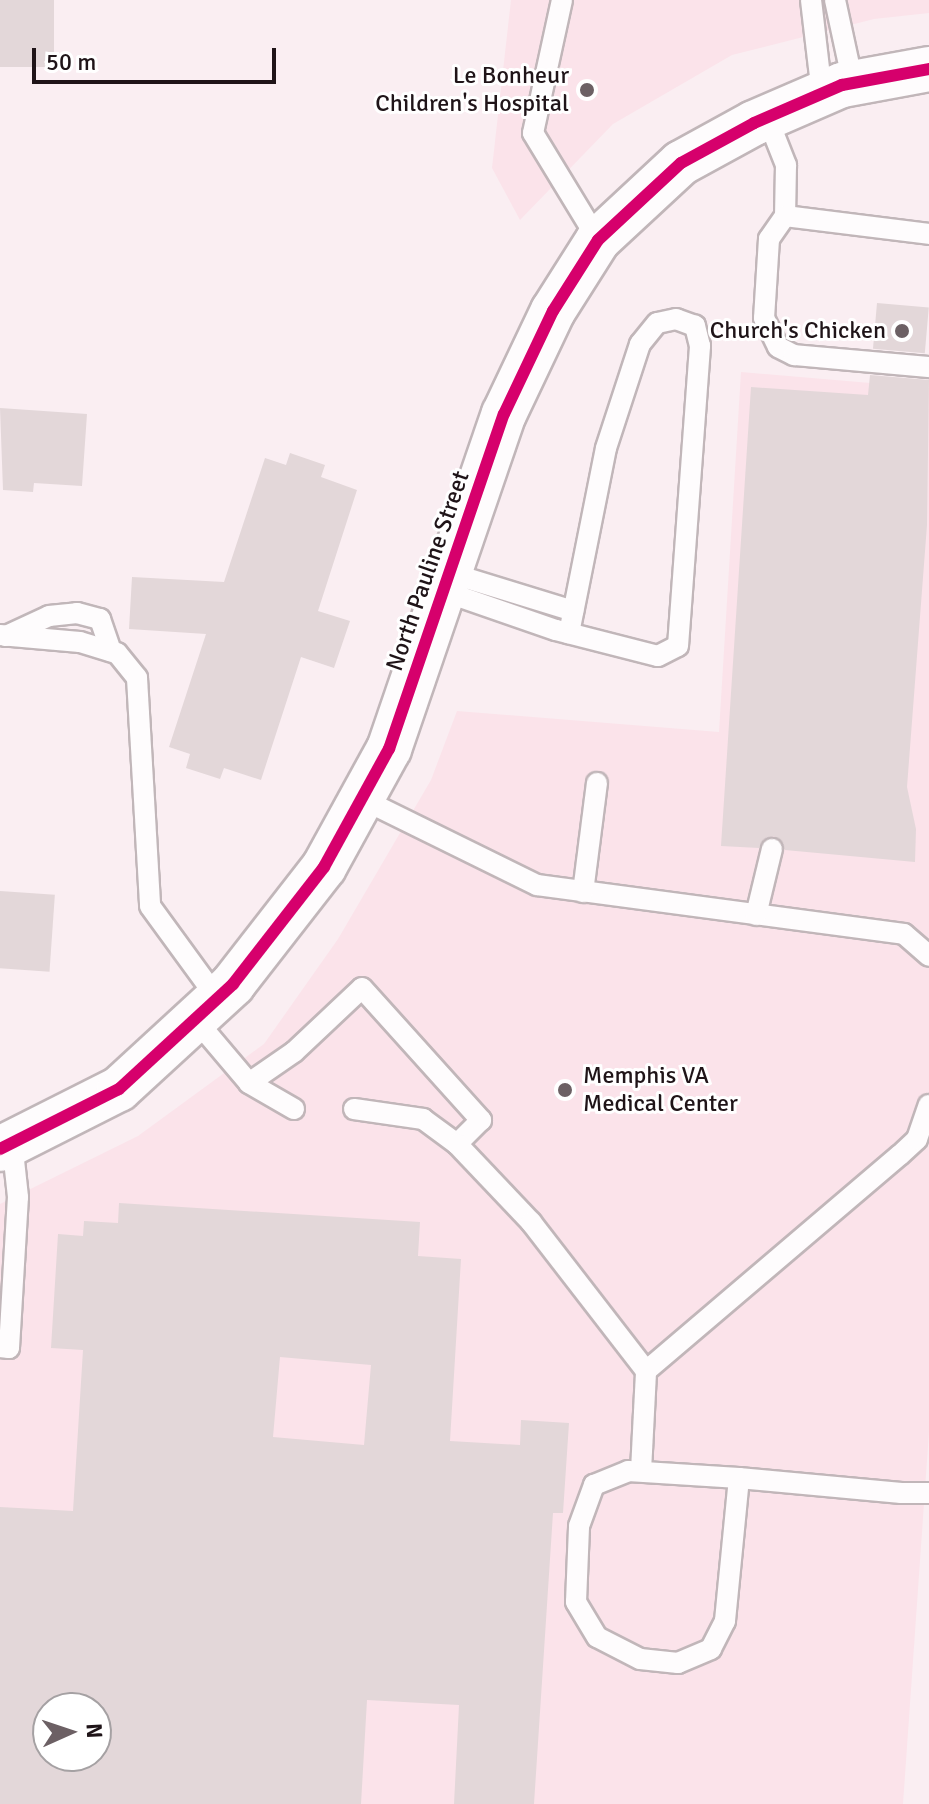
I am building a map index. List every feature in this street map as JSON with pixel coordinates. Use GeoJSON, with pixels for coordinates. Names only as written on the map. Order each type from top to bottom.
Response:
{"type":"FeatureCollection","features":[{"type":"Feature","properties":{"kind":"main road","name":"North Pauline Street"},"geometry":{"type":"LineString","coordinates":[[6,1145],[119,1089],[206,1008],[324,867],[389,749],[449,583],[504,414],[553,311],[598,240],[681,163],[767,117],[837,88],[929,69]]}},
{"type":"Feature","properties":{"kind":"lane"},"geometry":{"type":"LineString","coordinates":[[811,0],[837,88]]}},
{"type":"Feature","properties":{"kind":"lane"},"geometry":{"type":"LineString","coordinates":[[835,0],[837,88]]}},
{"type":"Feature","properties":{"kind":"lane"},"geometry":{"type":"LineString","coordinates":[[558,5],[533,133],[598,240]]}},
{"type":"Feature","properties":{"kind":"lane"},"geometry":{"type":"LineString","coordinates":[[767,117],[786,165],[785,216],[769,239],[764,318],[778,347],[794,355],[929,367]]}},
{"type":"Feature","properties":{"kind":"lane"},"geometry":{"type":"LineString","coordinates":[[785,216],[929,234]]}},
{"type":"Feature","properties":{"kind":"lane"},"geometry":{"type":"LineString","coordinates":[[449,583],[569,633],[658,656],[678,646],[700,346],[695,326],[676,319],[657,323],[640,344],[606,448],[569,633]]}},
{"type":"Feature","properties":{"kind":"lane"},"geometry":{"type":"LineString","coordinates":[[449,583],[573,611]]}},
{"type":"Feature","properties":{"kind":"lane"},"geometry":{"type":"LineString","coordinates":[[3,636],[49,616],[77,613],[100,619],[111,651],[137,678],[150,906],[249,1083],[294,1109]]}},
{"type":"Feature","properties":{"kind":"lane"},"geometry":{"type":"LineString","coordinates":[[3,636],[80,642],[111,651]]}},
{"type":"Feature","properties":{"kind":"lane"},"geometry":{"type":"LineString","coordinates":[[583,892],[597,783]]}},
{"type":"Feature","properties":{"kind":"lane"},"geometry":{"type":"LineString","coordinates":[[362,799],[513,877],[583,892],[904,934],[929,956]]}},
{"type":"Feature","properties":{"kind":"lane"},"geometry":{"type":"LineString","coordinates":[[756,915],[772,849]]}},
{"type":"Feature","properties":{"kind":"lane"},"geometry":{"type":"LineString","coordinates":[[249,1083],[294,1052],[362,988],[481,1120],[457,1144]]}},
{"type":"Feature","properties":{"kind":"lane"},"geometry":{"type":"LineString","coordinates":[[646,1371],[900,1155],[917,1139],[929,1105]]}},
{"type":"Feature","properties":{"kind":"lane"},"geometry":{"type":"LineString","coordinates":[[354,1109],[423,1119],[457,1144],[531,1222],[646,1371],[641,1471]]}},
{"type":"Feature","properties":{"kind":"lane"},"geometry":{"type":"LineString","coordinates":[[0,1347],[9,1348],[18,1212],[6,1145]]}},
{"type":"Feature","properties":{"kind":"lane"},"geometry":{"type":"LineString","coordinates":[[739,1478],[725,1621],[711,1649],[678,1663],[640,1659],[597,1637],[576,1602],[579,1526],[594,1485],[628,1471],[641,1471],[739,1478],[929,1493]]}},
{"type":"Feature","properties":{"kind":"shaded area","name":"Le Bonheur Children's Hospital"},"geometry":{"type":"Polygon","coordinates":[[[511,0],[929,0],[929,13],[874,19],[732,55],[613,124],[520,220],[492,168],[511,0]]]}},
{"type":"Feature","properties":{"kind":"shaded area","name":"Memphis VA Medical Center"},"geometry":{"type":"Polygon","coordinates":[[[741,372],[929,388],[929,1432],[903,1804],[0,1804],[0,1204],[138,1136],[264,1044],[338,939],[431,780],[457,711],[719,732],[741,372]]]}},
{"type":"Feature","properties":{"kind":"building"},"geometry":{"type":"Polygon","coordinates":[[[0,0],[54,0],[54,67],[0,67],[0,0]]]}},
{"type":"Feature","properties":{"kind":"building","name":"Church's Chicken"},"geometry":{"type":"Polygon","coordinates":[[[877,303],[929,308],[925,353],[873,349],[877,303]]]}},
{"type":"Feature","properties":{"kind":"building"},"geometry":{"type":"Polygon","coordinates":[[[870,375],[929,380],[927,525],[907,787],[916,829],[915,862],[785,850],[774,836],[763,840],[759,848],[721,846],[751,387],[868,395],[870,375]]]}},
{"type":"Feature","properties":{"kind":"building"},"geometry":{"type":"Polygon","coordinates":[[[0,408],[87,414],[82,486],[34,483],[33,492],[3,490],[0,408]]]}},
{"type":"Feature","properties":{"kind":"building"},"geometry":{"type":"Polygon","coordinates":[[[290,453],[325,465],[321,477],[357,490],[318,611],[350,621],[334,668],[301,657],[261,780],[224,768],[220,779],[186,768],[190,754],[169,747],[206,634],[129,629],[132,577],[224,582],[265,458],[286,465],[290,453]]]}},
{"type":"Feature","properties":{"kind":"building"},"geometry":{"type":"Polygon","coordinates":[[[0,891],[55,895],[49,972],[0,968],[0,891]]]}},
{"type":"Feature","properties":{"kind":"building"},"geometry":{"type":"Polygon","coordinates":[[[119,1203],[420,1222],[418,1256],[461,1259],[450,1441],[520,1445],[521,1420],[569,1423],[563,1513],[553,1513],[534,1804],[454,1804],[459,1705],[367,1700],[361,1804],[0,1804],[0,1507],[73,1511],[83,1350],[51,1348],[58,1234],[83,1236],[84,1221],[118,1223],[119,1203]],[[280,1357],[273,1437],[364,1445],[371,1365],[280,1357]]]}},
{"type":"Feature","properties":{"kind":"cycle path"},"geometry":{"type":"LineString","coordinates":[[0,1149],[119,1089],[233,984],[324,867],[389,749],[504,414],[553,311],[598,240],[681,163],[754,123],[842,85],[929,69]]}},
{"type":"Feature","properties":{"kind":"place","name":"Le Bonheur Children's Hospital"},"geometry":{"type":"Point","coordinates":[587,90]}},
{"type":"Feature","properties":{"kind":"place","name":"Church's Chicken"},"geometry":{"type":"Point","coordinates":[902,331]}},
{"type":"Feature","properties":{"kind":"place","name":"Memphis VA Medical Center"},"geometry":{"type":"Point","coordinates":[565,1090]}}]}
